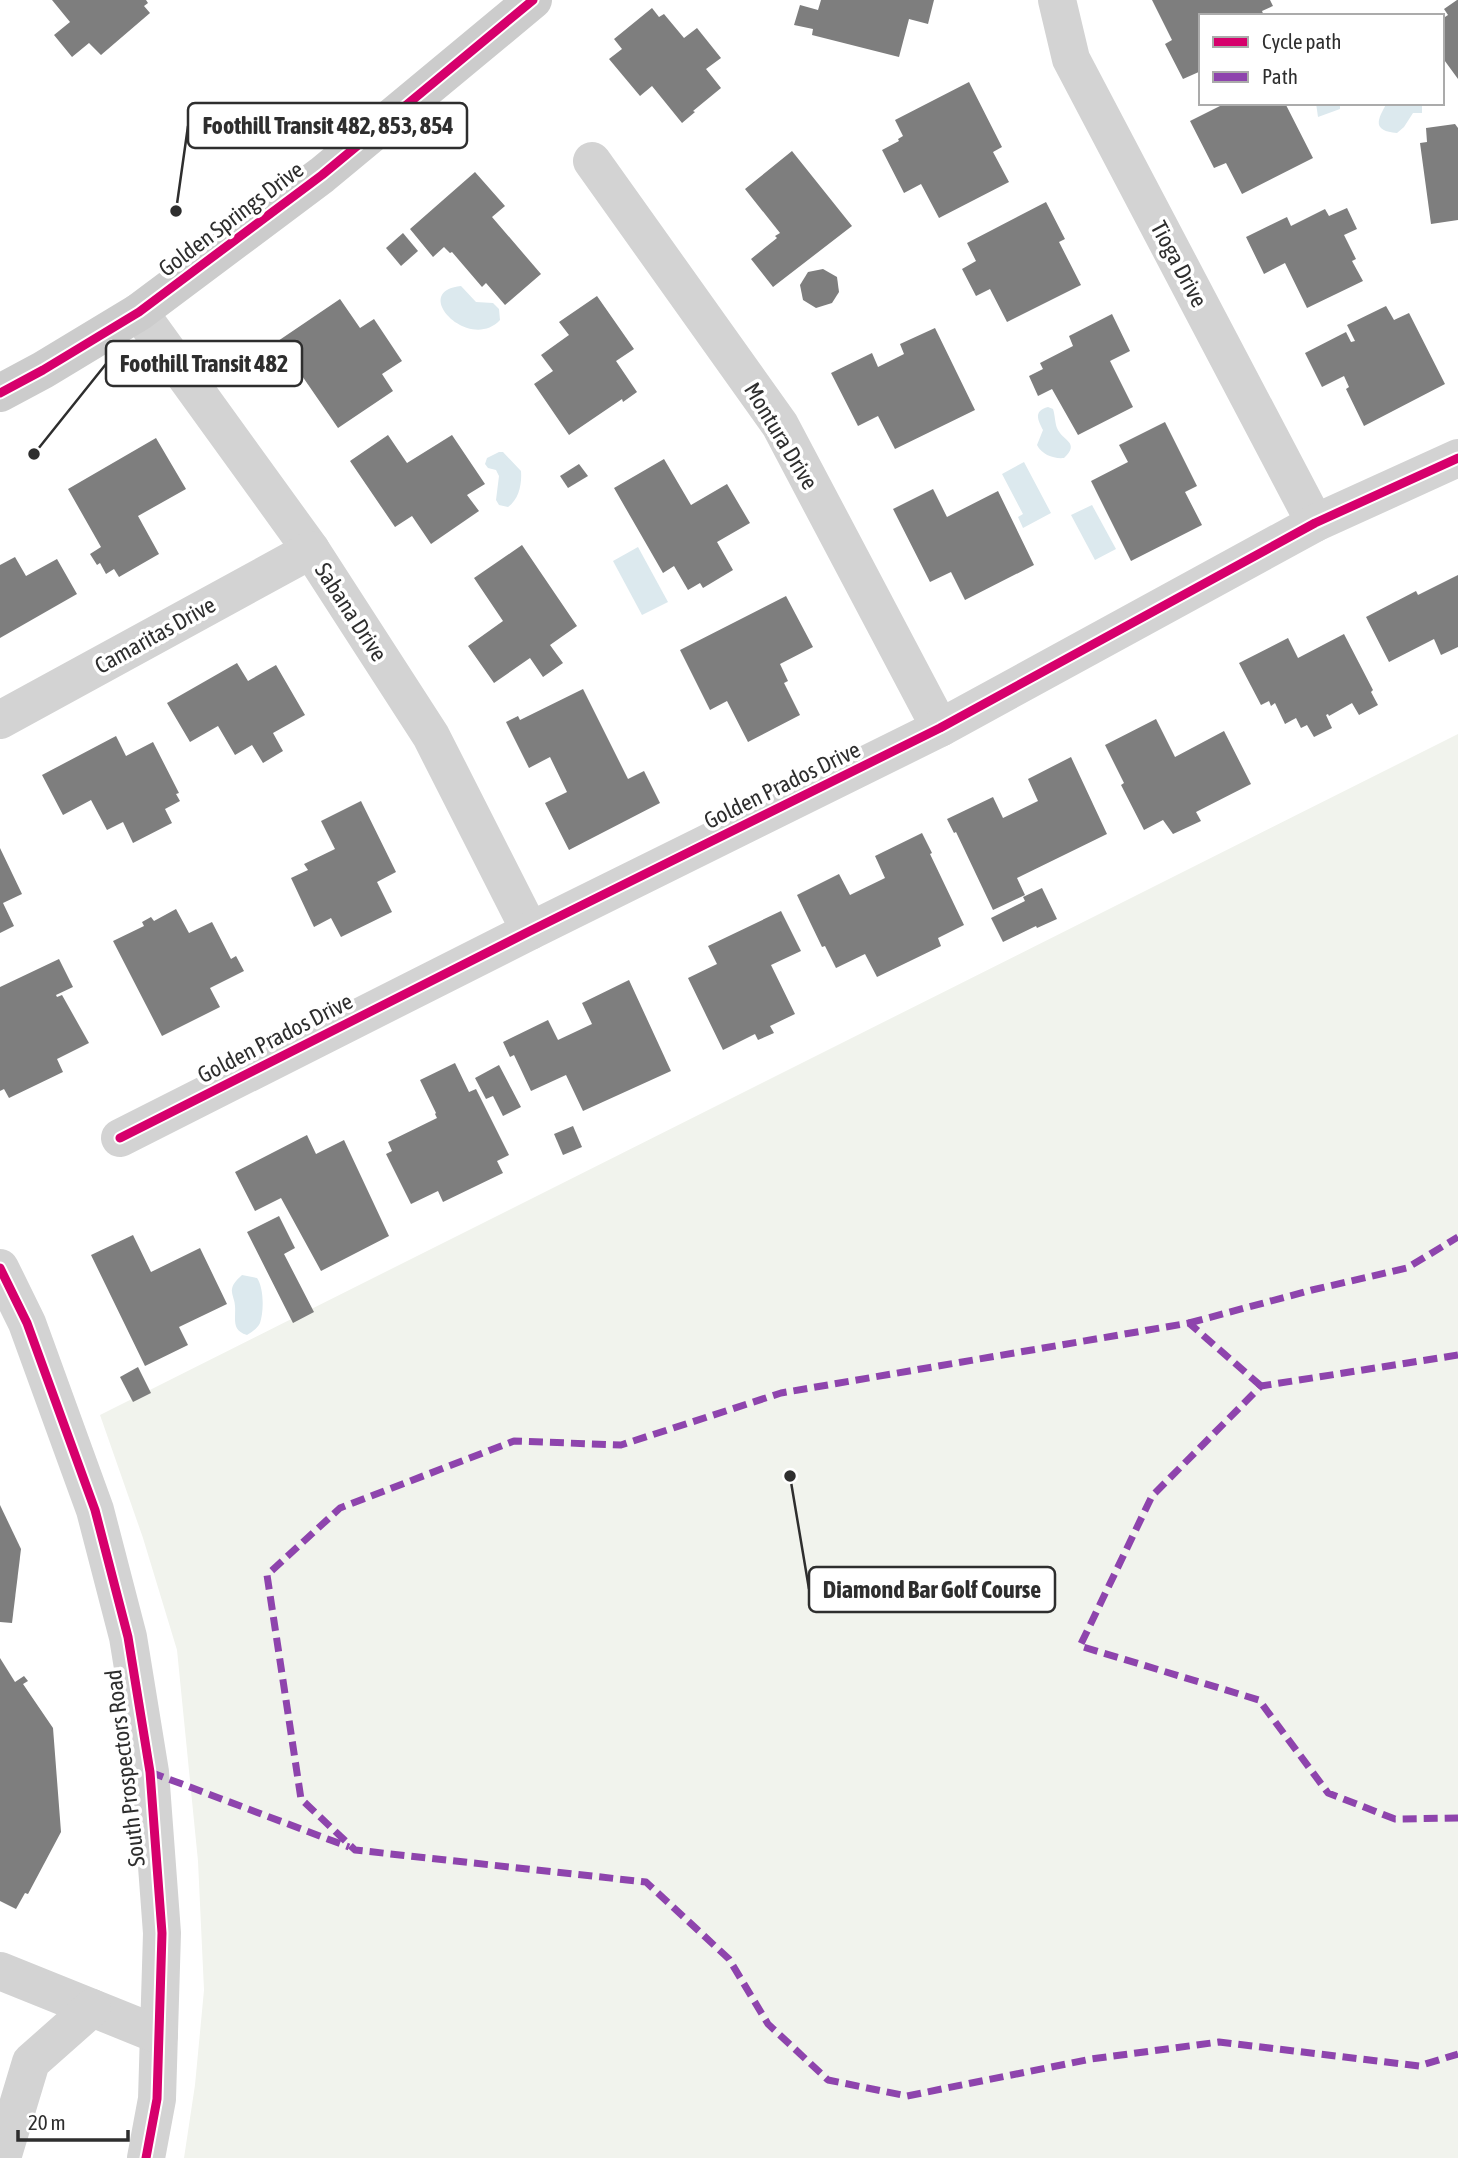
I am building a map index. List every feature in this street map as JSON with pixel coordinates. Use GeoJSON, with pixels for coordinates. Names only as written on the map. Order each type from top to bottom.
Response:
{"type":"FeatureCollection","features":[{"type":"Feature","properties":{"kind":"main road","name":"Golden Springs Drive"},"geometry":{"type":"LineString","coordinates":[[0,393],[139,312],[323,174],[533,0]]}},
{"type":"Feature","properties":{"kind":"street","name":"Tioga Drive"},"geometry":{"type":"LineString","coordinates":[[1057,0],[1071,60],[1315,523]]}},
{"type":"Feature","properties":{"kind":"street","name":"Montura Drive"},"geometry":{"type":"LineString","coordinates":[[592,162],[780,425],[940,729]]}},
{"type":"Feature","properties":{"kind":"street","name":"Sabana Drive"},"geometry":{"type":"LineString","coordinates":[[139,312],[311,550],[431,736],[530,931]]}},
{"type":"Feature","properties":{"kind":"street","name":"Golden Prados Drive"},"geometry":{"type":"LineString","coordinates":[[120,1139],[530,931],[940,729],[1315,523],[1458,458]]}},
{"type":"Feature","properties":{"kind":"street","name":"Camaritas Drive"},"geometry":{"type":"LineString","coordinates":[[0,720],[311,550]]}},
{"type":"Feature","properties":{"kind":"street","name":"South Prospectors Road"},"geometry":{"type":"LineString","coordinates":[[0,1268],[27,1323],[95,1510],[128,1637],[150,1772],[162,1933],[157,2099],[146,2158]]}},
{"type":"Feature","properties":{"kind":"street"},"geometry":{"type":"LineString","coordinates":[[0,1971],[159,2035]]}},
{"type":"Feature","properties":{"kind":"street"},"geometry":{"type":"LineString","coordinates":[[2,2158],[11,2091],[31,2062],[92,2008]]}},
{"type":"Feature","properties":{"kind":"shaded area"},"geometry":{"type":"Polygon","coordinates":[[[1316,105],[1340,105],[1340,109],[1318,117],[1316,105]]]}},
{"type":"Feature","properties":{"kind":"shaded area"},"geometry":{"type":"Polygon","coordinates":[[[1386,105],[1422,105],[1422,113],[1413,113],[1397,133],[1380,127],[1381,115],[1386,105]]]}},
{"type":"Feature","properties":{"kind":"shaded area"},"geometry":{"type":"Polygon","coordinates":[[[461,286],[476,302],[493,303],[499,309],[500,320],[487,328],[474,329],[460,325],[449,317],[442,308],[441,298],[446,290],[461,286]]]}},
{"type":"Feature","properties":{"kind":"shaded area"},"geometry":{"type":"Polygon","coordinates":[[[1048,407],[1053,409],[1059,432],[1071,445],[1064,458],[1049,456],[1037,445],[1043,430],[1038,419],[1039,413],[1048,407]]]}},
{"type":"Feature","properties":{"kind":"shaded area"},"geometry":{"type":"Polygon","coordinates":[[[503,452],[521,471],[519,491],[508,507],[499,505],[496,500],[499,476],[496,470],[485,464],[487,458],[503,452]]]}},
{"type":"Feature","properties":{"kind":"shaded area"},"geometry":{"type":"Polygon","coordinates":[[[1024,462],[1051,513],[1023,528],[1018,517],[1023,514],[1002,474],[1024,462]]]}},
{"type":"Feature","properties":{"kind":"shaded area"},"geometry":{"type":"Polygon","coordinates":[[[1092,505],[1116,549],[1095,560],[1071,515],[1092,505]]]}},
{"type":"Feature","properties":{"kind":"shaded area"},"geometry":{"type":"Polygon","coordinates":[[[638,547],[668,602],[642,615],[613,561],[638,547]]]}},
{"type":"Feature","properties":{"kind":"shaded area"},"geometry":{"type":"Polygon","coordinates":[[[1458,734],[1458,2158],[184,2158],[195,2085],[204,1990],[198,1861],[177,1650],[143,1538],[100,1415],[1458,734]]]}},
{"type":"Feature","properties":{"kind":"shaded area"},"geometry":{"type":"Polygon","coordinates":[[[242,1275],[257,1278],[263,1300],[260,1323],[247,1335],[236,1327],[232,1291],[242,1275]]]}},
{"type":"Feature","properties":{"kind":"building"},"geometry":{"type":"Polygon","coordinates":[[[52,0],[146,0],[148,3],[144,6],[150,13],[101,55],[89,43],[72,57],[54,35],[70,22],[52,0]]]}},
{"type":"Feature","properties":{"kind":"building"},"geometry":{"type":"Polygon","coordinates":[[[821,0],[934,0],[928,24],[909,19],[899,57],[812,35],[813,29],[794,25],[800,5],[818,10],[821,0]]]}},
{"type":"Feature","properties":{"kind":"building"},"geometry":{"type":"Polygon","coordinates":[[[1152,0],[1270,0],[1273,6],[1262,11],[1263,14],[1199,14],[1199,72],[1183,79],[1165,44],[1172,40],[1152,0]]]}},
{"type":"Feature","properties":{"kind":"building"},"geometry":{"type":"Polygon","coordinates":[[[1458,0],[1458,79],[1444,60],[1444,18],[1448,15],[1444,9],[1458,0]]]}},
{"type":"Feature","properties":{"kind":"building"},"geometry":{"type":"Polygon","coordinates":[[[652,8],[659,17],[664,14],[684,38],[697,28],[721,58],[706,69],[721,88],[682,123],[652,86],[640,96],[609,59],[622,49],[614,39],[652,8]]]}},
{"type":"Feature","properties":{"kind":"building"},"geometry":{"type":"Polygon","coordinates":[[[969,82],[1002,147],[993,152],[1009,182],[939,218],[921,184],[904,193],[882,150],[903,136],[895,120],[969,82]]]}},
{"type":"Feature","properties":{"kind":"building"},"geometry":{"type":"Polygon","coordinates":[[[1222,105],[1286,105],[1313,158],[1242,194],[1226,163],[1214,168],[1190,121],[1222,105]]]}},
{"type":"Feature","properties":{"kind":"building"},"geometry":{"type":"Polygon","coordinates":[[[1455,124],[1458,128],[1458,220],[1431,224],[1420,143],[1427,142],[1426,128],[1455,124]]]}},
{"type":"Feature","properties":{"kind":"building"},"geometry":{"type":"Polygon","coordinates":[[[792,151],[852,226],[773,287],[751,259],[780,233],[745,189],[792,151]]]}},
{"type":"Feature","properties":{"kind":"building"},"geometry":{"type":"Polygon","coordinates":[[[475,172],[505,206],[492,217],[541,274],[505,305],[486,283],[482,287],[452,252],[444,247],[433,257],[410,229],[475,172]]]}},
{"type":"Feature","properties":{"kind":"building"},"geometry":{"type":"Polygon","coordinates":[[[1046,202],[1065,239],[1059,242],[1081,285],[1007,322],[990,289],[976,296],[962,269],[976,261],[967,243],[1046,202]]]}},
{"type":"Feature","properties":{"kind":"building"},"geometry":{"type":"Polygon","coordinates":[[[1347,208],[1357,229],[1344,235],[1356,259],[1352,261],[1363,281],[1307,308],[1285,263],[1264,274],[1246,237],[1287,217],[1291,226],[1325,209],[1329,216],[1347,208]]]}},
{"type":"Feature","properties":{"kind":"building"},"geometry":{"type":"Polygon","coordinates":[[[403,233],[418,251],[401,266],[386,248],[403,233]]]}},
{"type":"Feature","properties":{"kind":"building"},"geometry":{"type":"Polygon","coordinates":[[[823,269],[837,277],[839,292],[832,303],[816,308],[803,300],[800,285],[808,272],[823,269]]]}},
{"type":"Feature","properties":{"kind":"building"},"geometry":{"type":"Polygon","coordinates":[[[597,296],[634,349],[616,361],[637,392],[623,402],[622,399],[569,435],[534,384],[553,371],[541,355],[569,335],[559,322],[597,296]]]}},
{"type":"Feature","properties":{"kind":"building"},"geometry":{"type":"Polygon","coordinates":[[[340,299],[360,328],[374,319],[402,361],[382,374],[393,391],[338,428],[278,341],[340,299]]]}},
{"type":"Feature","properties":{"kind":"building"},"geometry":{"type":"Polygon","coordinates":[[[1386,306],[1394,320],[1409,313],[1445,384],[1364,426],[1346,389],[1349,387],[1344,376],[1322,387],[1305,353],[1346,332],[1351,342],[1355,341],[1347,325],[1386,306]]]}},
{"type":"Feature","properties":{"kind":"building"},"geometry":{"type":"Polygon","coordinates":[[[1112,314],[1130,351],[1110,361],[1133,407],[1078,435],[1052,389],[1038,396],[1029,376],[1043,369],[1040,363],[1073,346],[1069,336],[1112,314]]]}},
{"type":"Feature","properties":{"kind":"building"},"geometry":{"type":"Polygon","coordinates":[[[935,328],[975,410],[895,449],[878,416],[858,426],[831,373],[872,353],[878,367],[904,354],[900,344],[935,328]]]}},
{"type":"Feature","properties":{"kind":"building"},"geometry":{"type":"Polygon","coordinates":[[[1165,422],[1197,486],[1185,492],[1202,525],[1131,561],[1091,481],[1128,462],[1119,445],[1165,422]]]}},
{"type":"Feature","properties":{"kind":"building"},"geometry":{"type":"Polygon","coordinates":[[[388,435],[407,463],[452,435],[485,484],[467,495],[479,511],[431,544],[412,516],[395,527],[350,461],[388,435]]]}},
{"type":"Feature","properties":{"kind":"building"},"geometry":{"type":"Polygon","coordinates":[[[156,438],[186,489],[138,516],[159,554],[119,577],[114,569],[106,574],[100,563],[97,565],[90,554],[101,547],[68,489],[156,438]]]}},
{"type":"Feature","properties":{"kind":"building"},"geometry":{"type":"Polygon","coordinates":[[[664,459],[691,505],[727,484],[750,523],[717,542],[733,570],[703,588],[700,583],[688,590],[674,566],[663,573],[614,488],[664,459]]]}},
{"type":"Feature","properties":{"kind":"building"},"geometry":{"type":"Polygon","coordinates":[[[579,464],[588,476],[568,488],[560,476],[579,464]]]}},
{"type":"Feature","properties":{"kind":"building"},"geometry":{"type":"Polygon","coordinates":[[[933,489],[947,517],[998,491],[1034,565],[965,600],[951,572],[930,582],[893,509],[933,489]]]}},
{"type":"Feature","properties":{"kind":"building"},"geometry":{"type":"Polygon","coordinates":[[[522,545],[577,626],[550,645],[563,663],[543,677],[530,658],[494,683],[468,646],[503,621],[474,578],[522,545]]]}},
{"type":"Feature","properties":{"kind":"building"},"geometry":{"type":"Polygon","coordinates":[[[15,557],[26,576],[57,559],[77,594],[0,638],[0,565],[15,557]]]}},
{"type":"Feature","properties":{"kind":"building"},"geometry":{"type":"Polygon","coordinates":[[[1458,575],[1458,647],[1441,655],[1434,639],[1389,662],[1366,617],[1416,591],[1418,595],[1458,575]]]}},
{"type":"Feature","properties":{"kind":"building"},"geometry":{"type":"Polygon","coordinates":[[[786,596],[813,647],[780,664],[788,681],[784,683],[800,715],[748,742],[727,701],[710,710],[680,650],[786,596]]]}},
{"type":"Feature","properties":{"kind":"building"},"geometry":{"type":"Polygon","coordinates":[[[1344,634],[1378,705],[1359,715],[1352,703],[1329,716],[1326,715],[1332,728],[1314,737],[1307,725],[1301,728],[1296,718],[1285,724],[1275,703],[1271,706],[1269,701],[1261,705],[1239,663],[1288,638],[1298,658],[1344,634]]]}},
{"type":"Feature","properties":{"kind":"building"},"geometry":{"type":"Polygon","coordinates":[[[237,663],[248,681],[276,665],[305,715],[273,733],[283,751],[263,763],[252,745],[235,755],[218,726],[190,742],[167,703],[237,663]]]}},
{"type":"Feature","properties":{"kind":"building"},"geometry":{"type":"Polygon","coordinates":[[[583,689],[628,779],[644,771],[660,803],[569,850],[545,803],[567,792],[550,757],[529,768],[506,722],[518,716],[520,720],[583,689]]]}},
{"type":"Feature","properties":{"kind":"building"},"geometry":{"type":"Polygon","coordinates":[[[1156,719],[1175,757],[1224,731],[1251,784],[1196,812],[1201,821],[1173,834],[1163,820],[1144,830],[1121,785],[1124,783],[1105,745],[1156,719]]]}},
{"type":"Feature","properties":{"kind":"building"},"geometry":{"type":"Polygon","coordinates":[[[116,736],[126,756],[153,742],[179,793],[176,794],[180,801],[165,809],[172,823],[133,843],[123,822],[107,830],[91,800],[63,815],[42,775],[116,736]]]}},
{"type":"Feature","properties":{"kind":"building"},"geometry":{"type":"Polygon","coordinates":[[[1071,757],[1107,834],[1017,878],[1025,895],[993,910],[956,832],[954,833],[947,819],[993,797],[1003,818],[1038,801],[1028,779],[1071,757]]]}},
{"type":"Feature","properties":{"kind":"building"},"geometry":{"type":"Polygon","coordinates":[[[361,801],[396,872],[377,882],[392,912],[341,937],[331,918],[314,927],[291,878],[308,870],[304,864],[335,849],[321,821],[361,801]]]}},
{"type":"Feature","properties":{"kind":"building"},"geometry":{"type":"Polygon","coordinates":[[[922,833],[964,925],[938,938],[941,946],[877,977],[865,954],[836,968],[825,946],[822,947],[797,895],[839,874],[850,895],[885,878],[875,856],[922,833]]]}},
{"type":"Feature","properties":{"kind":"building"},"geometry":{"type":"Polygon","coordinates":[[[0,848],[22,894],[3,903],[14,926],[0,933],[0,848]]]}},
{"type":"Feature","properties":{"kind":"building"},"geometry":{"type":"Polygon","coordinates":[[[1042,888],[1057,919],[1003,942],[991,918],[1025,901],[1023,897],[1042,888]]]}},
{"type":"Feature","properties":{"kind":"building"},"geometry":{"type":"Polygon","coordinates":[[[176,909],[189,933],[212,922],[231,959],[236,956],[244,971],[210,988],[220,1007],[162,1036],[113,941],[144,926],[142,922],[151,917],[154,921],[176,909]]]}},
{"type":"Feature","properties":{"kind":"building"},"geometry":{"type":"Polygon","coordinates":[[[781,911],[801,951],[771,965],[795,1014],[770,1026],[774,1033],[758,1040],[755,1034],[723,1050],[688,978],[717,964],[708,946],[781,911]]]}},
{"type":"Feature","properties":{"kind":"building"},"geometry":{"type":"Polygon","coordinates":[[[59,959],[73,987],[56,995],[62,995],[89,1043],[57,1059],[63,1072],[9,1098],[4,1089],[0,1091],[0,987],[59,959]]]}},
{"type":"Feature","properties":{"kind":"building"},"geometry":{"type":"Polygon","coordinates":[[[629,980],[671,1071],[583,1111],[566,1075],[531,1091],[514,1055],[510,1057],[503,1042],[548,1020],[558,1040],[592,1024],[582,1003],[629,980]]]}},
{"type":"Feature","properties":{"kind":"building"},"geometry":{"type":"Polygon","coordinates":[[[455,1063],[469,1092],[476,1089],[509,1155],[497,1161],[503,1173],[443,1202],[438,1191],[411,1204],[386,1154],[392,1151],[388,1142],[437,1118],[420,1080],[455,1063]]]}},
{"type":"Feature","properties":{"kind":"building"},"geometry":{"type":"Polygon","coordinates":[[[499,1065],[521,1107],[503,1116],[493,1096],[486,1099],[475,1078],[499,1065]]]}},
{"type":"Feature","properties":{"kind":"building"},"geometry":{"type":"Polygon","coordinates":[[[573,1126],[582,1147],[563,1155],[554,1134],[573,1126]]]}},
{"type":"Feature","properties":{"kind":"building"},"geometry":{"type":"Polygon","coordinates":[[[307,1135],[316,1154],[344,1140],[389,1236],[321,1271],[281,1198],[255,1211],[235,1172],[307,1135]]]}},
{"type":"Feature","properties":{"kind":"building"},"geometry":{"type":"Polygon","coordinates":[[[279,1216],[295,1248],[284,1254],[314,1312],[293,1323],[247,1232],[279,1216]]]}},
{"type":"Feature","properties":{"kind":"building"},"geometry":{"type":"Polygon","coordinates":[[[133,1235],[151,1272],[200,1248],[227,1304],[179,1327],[188,1345],[145,1366],[91,1255],[133,1235]]]}},
{"type":"Feature","properties":{"kind":"building"},"geometry":{"type":"Polygon","coordinates":[[[138,1367],[151,1393],[133,1402],[120,1377],[138,1367]]]}},
{"type":"Feature","properties":{"kind":"building"},"geometry":{"type":"Polygon","coordinates":[[[0,1505],[21,1549],[12,1623],[0,1622],[0,1505]]]}},
{"type":"Feature","properties":{"kind":"building"},"geometry":{"type":"Polygon","coordinates":[[[0,1658],[15,1682],[24,1676],[28,1681],[23,1684],[53,1728],[61,1832],[28,1894],[25,1893],[16,1909],[0,1901],[0,1658]]]}},
{"type":"Feature","properties":{"kind":"marked path"},"geometry":{"type":"LineString","coordinates":[[1189,1323],[1407,1268],[1458,1237]]}},
{"type":"Feature","properties":{"kind":"marked path"},"geometry":{"type":"LineString","coordinates":[[1261,1386],[1189,1323],[781,1393],[621,1445],[514,1441],[340,1508],[267,1575],[301,1799],[355,1850],[646,1882],[729,1959],[768,2024],[828,2080],[907,2096],[1091,2059],[1219,2042],[1419,2066],[1458,2054]]}},
{"type":"Feature","properties":{"kind":"marked path"},"geometry":{"type":"LineString","coordinates":[[1458,1355],[1261,1386],[1152,1496],[1080,1646],[1259,1700],[1328,1793],[1395,1819],[1458,1818]]}},
{"type":"Feature","properties":{"kind":"marked path"},"geometry":{"type":"LineString","coordinates":[[150,1772],[349,1847]]}},
{"type":"Feature","properties":{"kind":"cycle path"},"geometry":{"type":"LineString","coordinates":[[0,393],[139,312],[322,175],[533,0]]}},
{"type":"Feature","properties":{"kind":"cycle path"},"geometry":{"type":"LineString","coordinates":[[120,1138],[940,728],[1315,523],[1458,458]]}},
{"type":"Feature","properties":{"kind":"cycle path"},"geometry":{"type":"LineString","coordinates":[[0,1268],[27,1323],[95,1510],[128,1637],[150,1772],[162,1933],[157,2099],[146,2158]]}},
{"type":"Feature","properties":{"kind":"place","name":"Foothill Transit 482, 853, 854"},"geometry":{"type":"Point","coordinates":[176,211]}},
{"type":"Feature","properties":{"kind":"place","name":"Foothill Transit 482"},"geometry":{"type":"Point","coordinates":[34,454]}},
{"type":"Feature","properties":{"kind":"place","name":"Diamond Bar Golf Course"},"geometry":{"type":"Point","coordinates":[790,1476]}}]}
